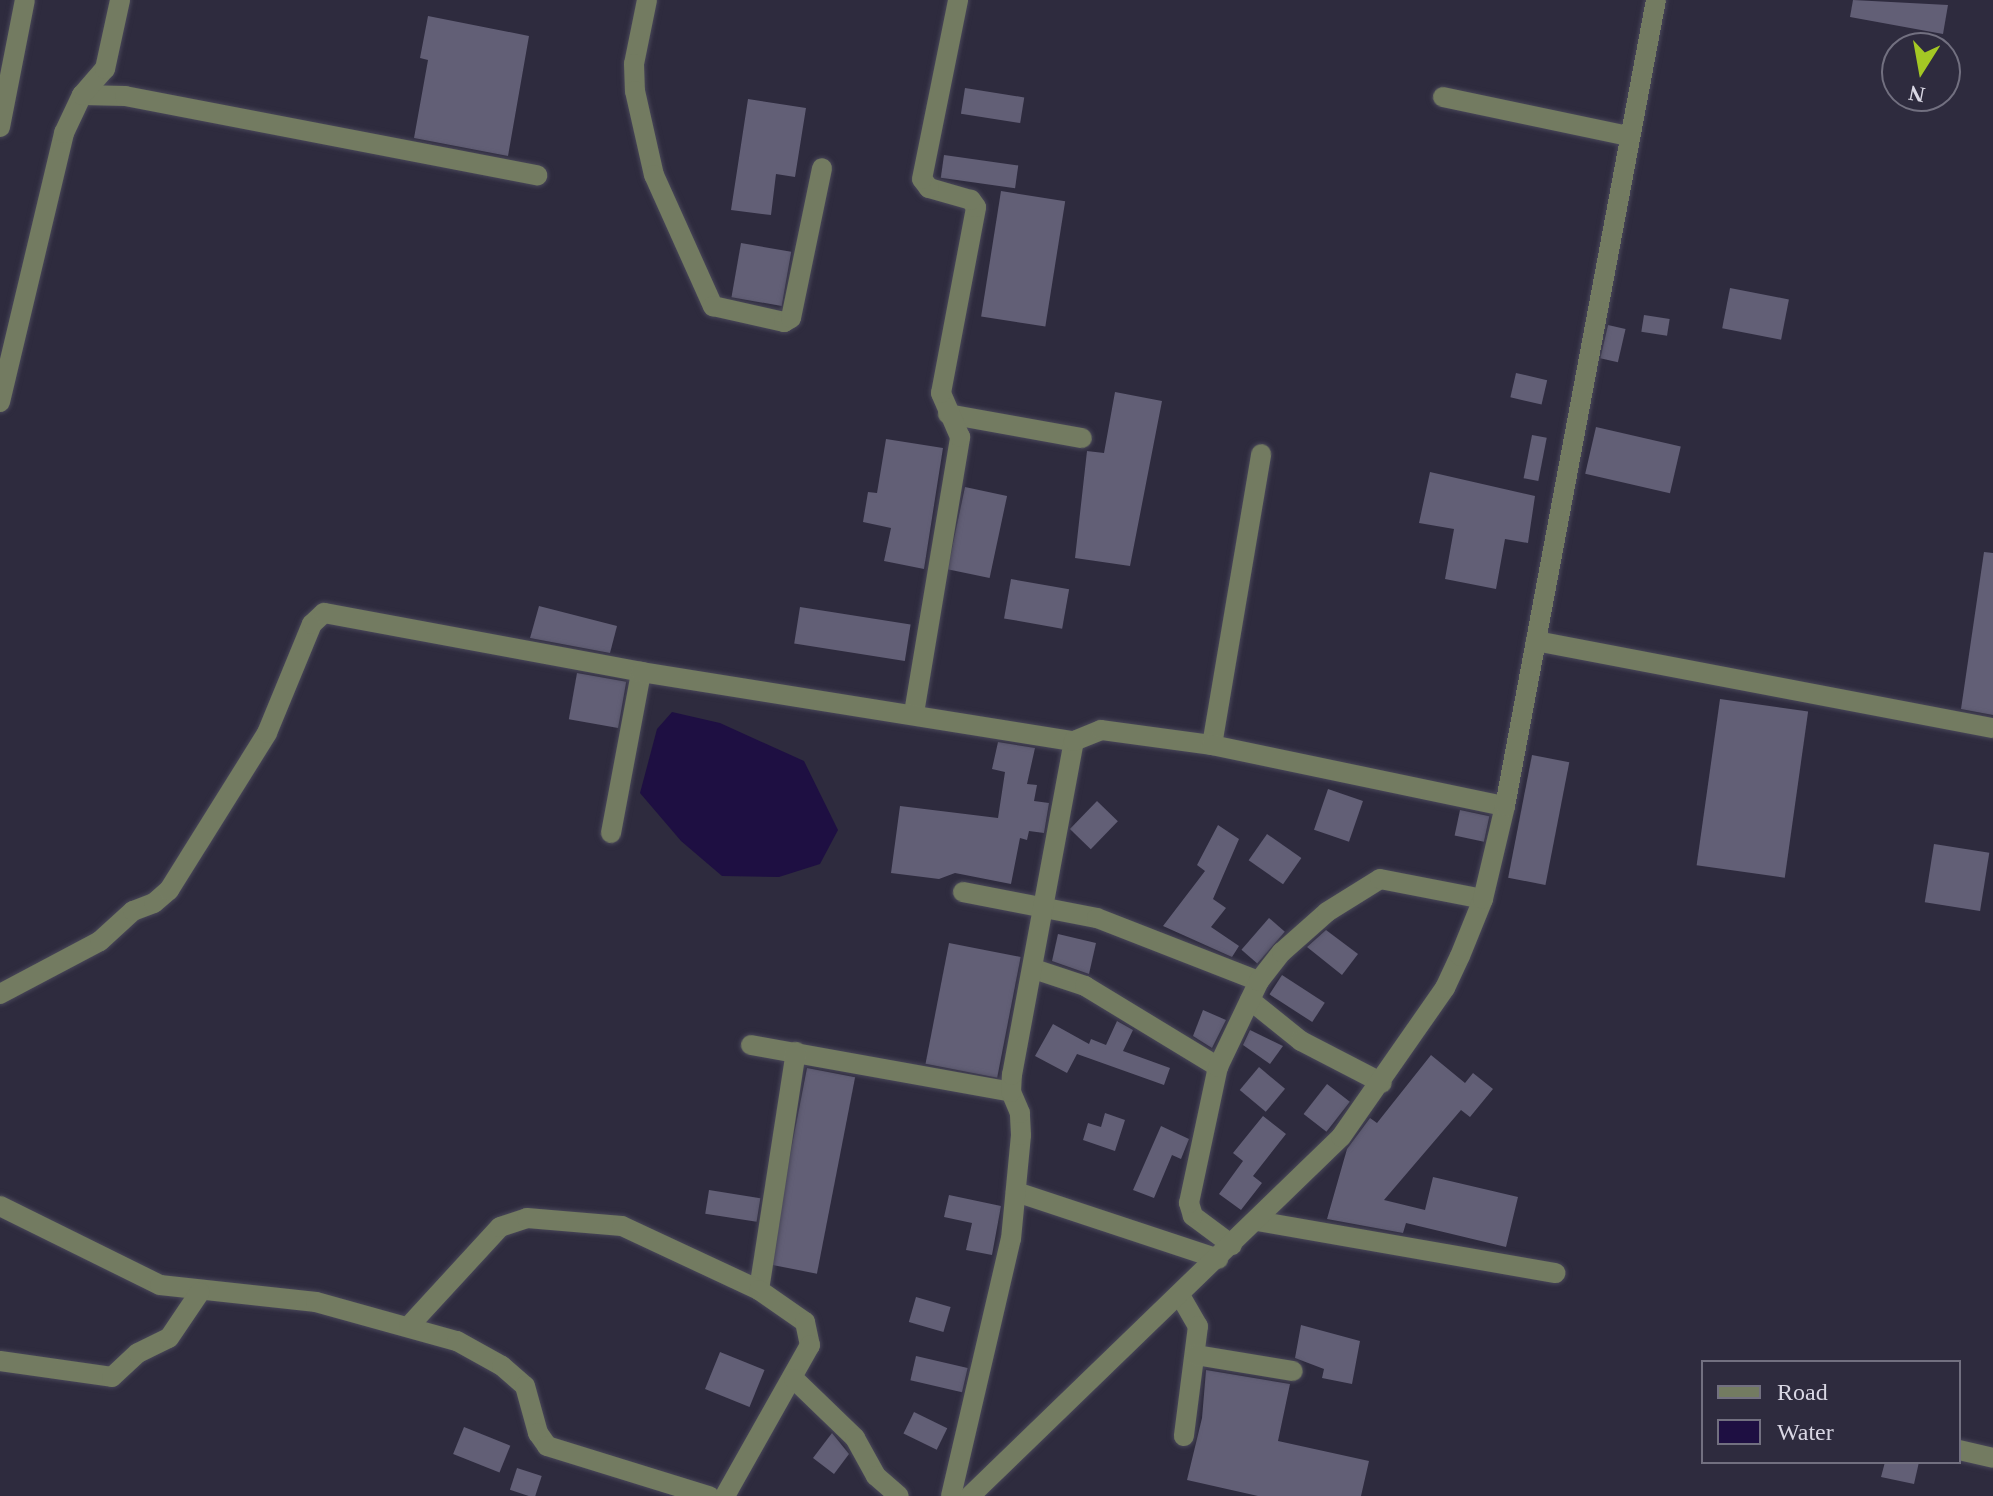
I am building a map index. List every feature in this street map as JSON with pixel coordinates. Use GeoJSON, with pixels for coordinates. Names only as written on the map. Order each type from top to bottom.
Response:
{"type":"FeatureCollection","features":[{"type":"Feature","properties":{"kind":"street"},"geometry":{"type":"LineString","coordinates":[[0,127],[25,0]]}},
{"type":"Feature","properties":{"kind":"street"},"geometry":{"type":"LineString","coordinates":[[0,402],[64,133],[82,95],[105,69],[120,0]]}},
{"type":"Feature","properties":{"kind":"street"},"geometry":{"type":"LineString","coordinates":[[647,0],[634,64],[635,91],[654,175],[713,306],[784,322],[791,318],[822,168]]}},
{"type":"Feature","properties":{"kind":"street"},"geometry":{"type":"LineString","coordinates":[[914,713],[960,437],[941,393],[976,207],[971,200],[929,188],[921,170],[958,0]]}},
{"type":"Feature","properties":{"kind":"street"},"geometry":{"type":"LineString","coordinates":[[970,1496],[1181,1297],[1341,1137],[1382,1083],[1445,988],[1483,899],[1505,806],[1628,136],[1656,0]]}},
{"type":"Feature","properties":{"kind":"street"},"geometry":{"type":"LineString","coordinates":[[82,95],[125,96],[537,175]]}},
{"type":"Feature","properties":{"kind":"street"},"geometry":{"type":"LineString","coordinates":[[1443,97],[1628,136]]}},
{"type":"Feature","properties":{"kind":"street"},"geometry":{"type":"LineString","coordinates":[[948,414],[1082,438]]}},
{"type":"Feature","properties":{"kind":"street"},"geometry":{"type":"LineString","coordinates":[[1212,745],[1261,454]]}},
{"type":"Feature","properties":{"kind":"street"},"geometry":{"type":"LineString","coordinates":[[0,994],[100,941],[133,911],[154,903],[169,890],[267,733],[312,624],[324,613],[641,672],[914,713],[1074,741],[1101,730],[1212,745],[1505,806]]}},
{"type":"Feature","properties":{"kind":"street"},"geometry":{"type":"LineString","coordinates":[[1536,641],[1993,728]]}},
{"type":"Feature","properties":{"kind":"street"},"geometry":{"type":"LineString","coordinates":[[611,833],[641,672]]}},
{"type":"Feature","properties":{"kind":"street"},"geometry":{"type":"LineString","coordinates":[[951,1496],[1011,1239],[1021,1126],[1011,1092],[1074,741]]}},
{"type":"Feature","properties":{"kind":"street"},"geometry":{"type":"LineString","coordinates":[[1225,1252],[1193,1216],[1189,1203],[1218,1067],[1255,991],[1282,952],[1327,912],[1380,879],[1483,899]]}},
{"type":"Feature","properties":{"kind":"street"},"geometry":{"type":"LineString","coordinates":[[963,892],[1045,905],[1129,928],[1255,991],[1301,1041],[1382,1083]]}},
{"type":"Feature","properties":{"kind":"street"},"geometry":{"type":"LineString","coordinates":[[1034,969],[1085,986],[1218,1067]]}},
{"type":"Feature","properties":{"kind":"street"},"geometry":{"type":"LineString","coordinates":[[751,1045],[1011,1092]]}},
{"type":"Feature","properties":{"kind":"street"},"geometry":{"type":"LineString","coordinates":[[759,1290],[796,1052]]}},
{"type":"Feature","properties":{"kind":"street"},"geometry":{"type":"LineString","coordinates":[[1016,1192],[1225,1252]]}},
{"type":"Feature","properties":{"kind":"street"},"geometry":{"type":"LineString","coordinates":[[0,1206],[109,1263],[160,1285],[200,1292],[267,1294],[409,1326],[457,1341],[513,1374],[530,1396],[538,1433],[547,1446],[709,1496]]}},
{"type":"Feature","properties":{"kind":"street"},"geometry":{"type":"LineString","coordinates":[[409,1326],[500,1227],[527,1218],[622,1226],[759,1290],[809,1328],[807,1357],[725,1496]]}},
{"type":"Feature","properties":{"kind":"street"},"geometry":{"type":"LineString","coordinates":[[1257,1221],[1555,1273]]}},
{"type":"Feature","properties":{"kind":"street"},"geometry":{"type":"LineString","coordinates":[[0,1361],[112,1377],[138,1353],[169,1338],[200,1292]]}},
{"type":"Feature","properties":{"kind":"street"},"geometry":{"type":"LineString","coordinates":[[1181,1297],[1196,1316],[1196,1355],[1184,1436]]}},
{"type":"Feature","properties":{"kind":"street"},"geometry":{"type":"LineString","coordinates":[[1196,1355],[1293,1371]]}},
{"type":"Feature","properties":{"kind":"street"},"geometry":{"type":"LineString","coordinates":[[794,1379],[855,1438],[876,1476],[899,1496]]}},
{"type":"Feature","properties":{"kind":"street"},"geometry":{"type":"LineString","coordinates":[[1961,1450],[1993,1458]]}},
{"type":"Feature","properties":{"kind":"water"},"geometry":{"type":"Polygon","coordinates":[[[672,712],[720,723],[804,761],[838,830],[820,864],[779,877],[722,876],[681,841],[640,793],[657,729],[672,712]]]}},
{"type":"Feature","properties":{"kind":"building"},"geometry":{"type":"Polygon","coordinates":[[[1853,0],[1948,5],[1943,32],[1850,17],[1853,0]]]}},
{"type":"Feature","properties":{"kind":"building"},"geometry":{"type":"Polygon","coordinates":[[[428,16],[529,36],[508,156],[414,138],[428,60],[420,58],[428,16]]]}},
{"type":"Feature","properties":{"kind":"building"},"geometry":{"type":"Polygon","coordinates":[[[965,88],[1024,97],[1020,123],[961,114],[965,88]]]}},
{"type":"Feature","properties":{"kind":"building"},"geometry":{"type":"Polygon","coordinates":[[[748,99],[806,108],[795,177],[776,174],[771,215],[731,210],[748,99]]]}},
{"type":"Feature","properties":{"kind":"building"},"geometry":{"type":"Polygon","coordinates":[[[944,155],[1018,165],[1015,188],[941,178],[944,155]]]}},
{"type":"Feature","properties":{"kind":"building"},"geometry":{"type":"Polygon","coordinates":[[[1001,191],[1065,201],[1045,327],[981,316],[1001,191]]]}},
{"type":"Feature","properties":{"kind":"building"},"geometry":{"type":"Polygon","coordinates":[[[741,243],[791,252],[782,306],[731,297],[741,243]]]}},
{"type":"Feature","properties":{"kind":"building"},"geometry":{"type":"Polygon","coordinates":[[[1730,288],[1789,299],[1781,340],[1722,328],[1730,288]]]}},
{"type":"Feature","properties":{"kind":"building"},"geometry":{"type":"Polygon","coordinates":[[[1644,315],[1670,319],[1667,336],[1641,332],[1644,315]]]}},
{"type":"Feature","properties":{"kind":"building"},"geometry":{"type":"Polygon","coordinates":[[[1608,325],[1626,329],[1618,362],[1600,358],[1608,325]]]}},
{"type":"Feature","properties":{"kind":"building"},"geometry":{"type":"Polygon","coordinates":[[[1516,373],[1547,380],[1542,405],[1510,397],[1516,373]]]}},
{"type":"Feature","properties":{"kind":"building"},"geometry":{"type":"Polygon","coordinates":[[[1115,392],[1162,401],[1130,566],[1075,558],[1087,451],[1104,453],[1115,392]]]}},
{"type":"Feature","properties":{"kind":"building"},"geometry":{"type":"Polygon","coordinates":[[[1596,427],[1681,447],[1670,493],[1585,474],[1596,427]]]}},
{"type":"Feature","properties":{"kind":"building"},"geometry":{"type":"Polygon","coordinates":[[[1532,435],[1547,438],[1538,481],[1524,478],[1532,435]]]}},
{"type":"Feature","properties":{"kind":"building"},"geometry":{"type":"Polygon","coordinates":[[[886,439],[943,448],[924,569],[884,561],[891,528],[863,522],[868,492],[877,493],[886,439]]]}},
{"type":"Feature","properties":{"kind":"building"},"geometry":{"type":"Polygon","coordinates":[[[1430,472],[1535,496],[1528,543],[1505,539],[1496,589],[1445,579],[1454,529],[1419,523],[1430,472]]]}},
{"type":"Feature","properties":{"kind":"building"},"geometry":{"type":"Polygon","coordinates":[[[965,487],[1007,496],[990,578],[948,569],[965,487]]]}},
{"type":"Feature","properties":{"kind":"building"},"geometry":{"type":"Polygon","coordinates":[[[1984,552],[1993,553],[1993,715],[1961,709],[1984,552]]]}},
{"type":"Feature","properties":{"kind":"building"},"geometry":{"type":"Polygon","coordinates":[[[1011,579],[1069,589],[1062,629],[1004,618],[1011,579]]]}},
{"type":"Feature","properties":{"kind":"building"},"geometry":{"type":"Polygon","coordinates":[[[539,606],[617,626],[610,653],[530,638],[539,606]]]}},
{"type":"Feature","properties":{"kind":"building"},"geometry":{"type":"Polygon","coordinates":[[[800,607],[911,625],[905,661],[794,644],[800,607]]]}},
{"type":"Feature","properties":{"kind":"building"},"geometry":{"type":"Polygon","coordinates":[[[577,673],[626,682],[618,728],[569,719],[577,673]]]}},
{"type":"Feature","properties":{"kind":"building"},"geometry":{"type":"Polygon","coordinates":[[[1720,699],[1808,711],[1785,878],[1697,865],[1720,699]]]}},
{"type":"Feature","properties":{"kind":"building"},"geometry":{"type":"Polygon","coordinates":[[[998,742],[1035,748],[1027,784],[1037,785],[1034,801],[1049,803],[1044,833],[1029,831],[1027,840],[1020,838],[1011,884],[955,873],[939,879],[891,873],[900,806],[998,818],[1005,772],[992,769],[998,742]]]}},
{"type":"Feature","properties":{"kind":"building"},"geometry":{"type":"Polygon","coordinates":[[[1532,755],[1569,762],[1545,885],[1508,878],[1532,755]]]}},
{"type":"Feature","properties":{"kind":"building"},"geometry":{"type":"Polygon","coordinates":[[[1328,789],[1363,801],[1349,842],[1314,830],[1328,789]]]}},
{"type":"Feature","properties":{"kind":"building"},"geometry":{"type":"Polygon","coordinates":[[[1097,801],[1118,821],[1091,849],[1070,829],[1097,801]]]}},
{"type":"Feature","properties":{"kind":"building"},"geometry":{"type":"Polygon","coordinates":[[[1460,810],[1489,816],[1484,842],[1455,835],[1460,810]]]}},
{"type":"Feature","properties":{"kind":"building"},"geometry":{"type":"Polygon","coordinates":[[[1218,825],[1239,839],[1213,899],[1226,908],[1211,927],[1239,946],[1232,957],[1163,926],[1205,871],[1197,865],[1218,825]]]}},
{"type":"Feature","properties":{"kind":"building"},"geometry":{"type":"Polygon","coordinates":[[[1267,834],[1301,858],[1283,884],[1249,860],[1267,834]]]}},
{"type":"Feature","properties":{"kind":"building"},"geometry":{"type":"Polygon","coordinates":[[[1934,844],[1989,853],[1980,911],[1925,902],[1934,844]]]}},
{"type":"Feature","properties":{"kind":"building"},"geometry":{"type":"Polygon","coordinates":[[[1269,918],[1285,932],[1257,963],[1241,950],[1269,918]]]}},
{"type":"Feature","properties":{"kind":"building"},"geometry":{"type":"Polygon","coordinates":[[[1326,930],[1358,954],[1342,975],[1307,947],[1326,930]]]}},
{"type":"Feature","properties":{"kind":"building"},"geometry":{"type":"Polygon","coordinates":[[[1058,934],[1096,943],[1089,974],[1052,961],[1058,934]]]}},
{"type":"Feature","properties":{"kind":"building"},"geometry":{"type":"Polygon","coordinates":[[[949,943],[1021,957],[997,1078],[926,1064],[949,943]]]}},
{"type":"Feature","properties":{"kind":"building"},"geometry":{"type":"Polygon","coordinates":[[[1282,975],[1325,1003],[1312,1022],[1269,994],[1282,975]]]}},
{"type":"Feature","properties":{"kind":"building"},"geometry":{"type":"Polygon","coordinates":[[[1203,1010],[1226,1020],[1212,1048],[1193,1036],[1203,1010]]]}},
{"type":"Feature","properties":{"kind":"building"},"geometry":{"type":"Polygon","coordinates":[[[1117,1021],[1133,1030],[1123,1051],[1170,1068],[1164,1085],[1077,1054],[1067,1073],[1035,1056],[1053,1024],[1089,1044],[1091,1039],[1106,1045],[1117,1021]]]}},
{"type":"Feature","properties":{"kind":"building"},"geometry":{"type":"Polygon","coordinates":[[[1250,1030],[1283,1046],[1270,1064],[1243,1045],[1250,1030]]]}},
{"type":"Feature","properties":{"kind":"building"},"geometry":{"type":"Polygon","coordinates":[[[1431,1055],[1465,1083],[1473,1073],[1493,1089],[1470,1117],[1461,1110],[1384,1200],[1425,1210],[1433,1177],[1518,1197],[1506,1247],[1406,1223],[1403,1233],[1327,1219],[1347,1149],[1370,1118],[1377,1123],[1431,1055]]]}},
{"type":"Feature","properties":{"kind":"building"},"geometry":{"type":"Polygon","coordinates":[[[1259,1067],[1285,1089],[1266,1112],[1240,1090],[1259,1067]]]}},
{"type":"Feature","properties":{"kind":"building"},"geometry":{"type":"Polygon","coordinates":[[[807,1068],[855,1077],[817,1274],[769,1264],[807,1068]]]}},
{"type":"Feature","properties":{"kind":"building"},"geometry":{"type":"Polygon","coordinates":[[[1327,1084],[1350,1102],[1326,1132],[1304,1114],[1327,1084]]]}},
{"type":"Feature","properties":{"kind":"building"},"geometry":{"type":"Polygon","coordinates":[[[1105,1113],[1125,1120],[1115,1151],[1083,1140],[1088,1123],[1101,1127],[1105,1113]]]}},
{"type":"Feature","properties":{"kind":"building"},"geometry":{"type":"Polygon","coordinates":[[[1263,1116],[1286,1134],[1253,1176],[1262,1183],[1241,1210],[1219,1194],[1243,1161],[1233,1153],[1263,1116]]]}},
{"type":"Feature","properties":{"kind":"building"},"geometry":{"type":"Polygon","coordinates":[[[1161,1126],[1189,1139],[1181,1159],[1172,1155],[1154,1198],[1133,1190],[1161,1126]]]}},
{"type":"Feature","properties":{"kind":"building"},"geometry":{"type":"Polygon","coordinates":[[[709,1190],[760,1198],[757,1222],[705,1214],[709,1190]]]}},
{"type":"Feature","properties":{"kind":"building"},"geometry":{"type":"Polygon","coordinates":[[[949,1195],[1001,1206],[992,1255],[966,1250],[972,1223],[944,1217],[949,1195]]]}},
{"type":"Feature","properties":{"kind":"building"},"geometry":{"type":"Polygon","coordinates":[[[916,1297],[951,1307],[943,1332],[909,1322],[916,1297]]]}},
{"type":"Feature","properties":{"kind":"building"},"geometry":{"type":"Polygon","coordinates":[[[1301,1325],[1360,1341],[1352,1384],[1322,1378],[1324,1369],[1295,1358],[1301,1325]]]}},
{"type":"Feature","properties":{"kind":"building"},"geometry":{"type":"Polygon","coordinates":[[[720,1352],[765,1370],[750,1407],[705,1389],[720,1352]]]}},
{"type":"Feature","properties":{"kind":"building"},"geometry":{"type":"Polygon","coordinates":[[[916,1356],[968,1368],[962,1392],[910,1380],[916,1356]]]}},
{"type":"Feature","properties":{"kind":"building"},"geometry":{"type":"Polygon","coordinates":[[[1206,1370],[1290,1384],[1278,1441],[1369,1461],[1361,1496],[1258,1496],[1187,1480],[1202,1418],[1206,1370]]]}},
{"type":"Feature","properties":{"kind":"building"},"geometry":{"type":"Polygon","coordinates":[[[914,1412],[947,1428],[937,1450],[903,1434],[914,1412]]]}},
{"type":"Feature","properties":{"kind":"building"},"geometry":{"type":"Polygon","coordinates":[[[464,1427],[510,1446],[499,1473],[453,1454],[464,1427]]]}},
{"type":"Feature","properties":{"kind":"building"},"geometry":{"type":"Polygon","coordinates":[[[832,1433],[849,1454],[834,1474],[813,1458],[832,1433]]]}},
{"type":"Feature","properties":{"kind":"building"},"geometry":{"type":"Polygon","coordinates":[[[1884,1464],[1919,1464],[1914,1484],[1881,1477],[1884,1464]]]}},
{"type":"Feature","properties":{"kind":"building"},"geometry":{"type":"Polygon","coordinates":[[[517,1468],[542,1476],[535,1496],[510,1490],[517,1468]]]}}]}
